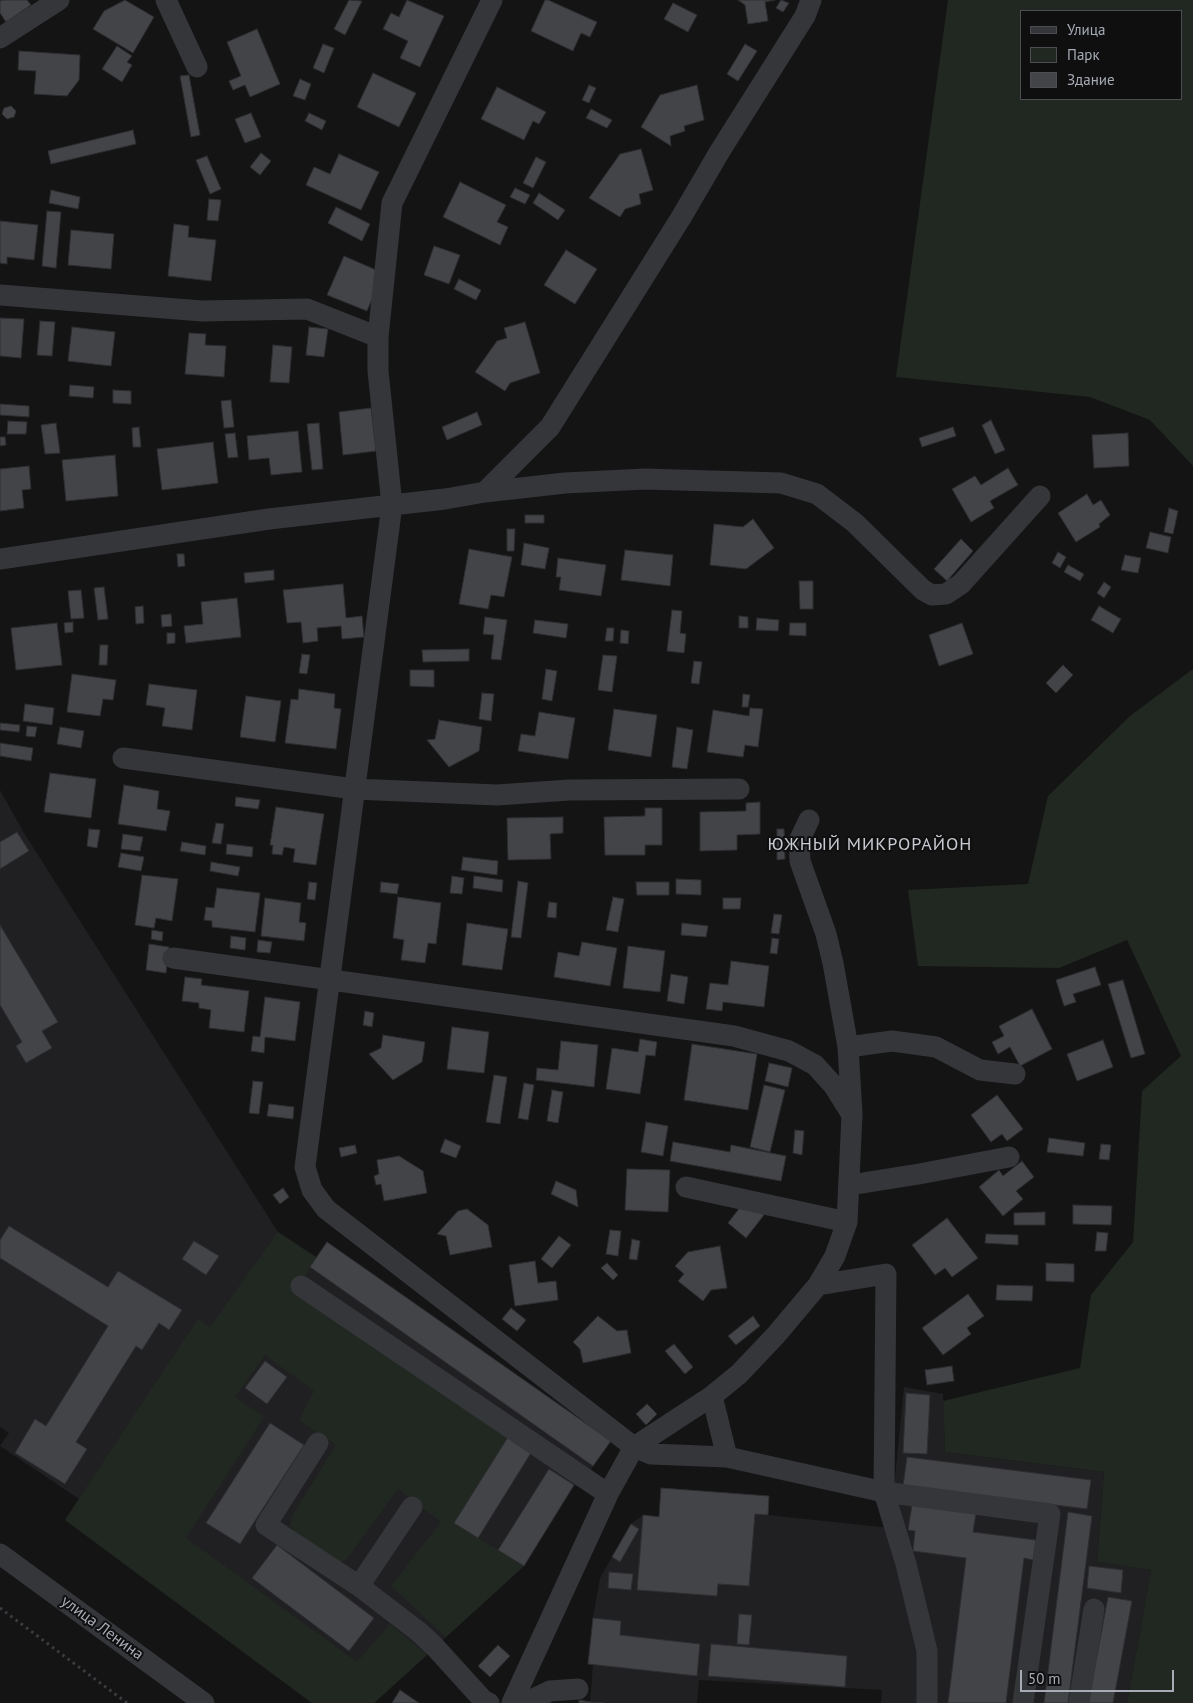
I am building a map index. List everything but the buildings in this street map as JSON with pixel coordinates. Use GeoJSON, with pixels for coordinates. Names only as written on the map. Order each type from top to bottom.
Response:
{"type":"FeatureCollection","features":[{"type":"Feature","properties":{"kind":"street"},"geometry":{"type":"LineString","coordinates":[[0,38],[59,0]]}},
{"type":"Feature","properties":{"kind":"street"},"geometry":{"type":"LineString","coordinates":[[166,0],[197,67]]}},
{"type":"Feature","properties":{"kind":"street"},"geometry":{"type":"LineString","coordinates":[[492,0],[392,203],[378,337],[378,371],[392,505],[305,1167],[312,1190],[326,1209],[634,1447],[651,1454],[727,1457],[884,1492],[1050,1514],[1023,1703]]}},
{"type":"Feature","properties":{"kind":"street"},"geometry":{"type":"LineString","coordinates":[[485,492],[550,427],[805,16],[811,0]]}},
{"type":"Feature","properties":{"kind":"street"},"geometry":{"type":"LineString","coordinates":[[0,294],[202,311],[307,309],[378,337]]}},
{"type":"Feature","properties":{"kind":"street"},"geometry":{"type":"LineString","coordinates":[[0,559],[269,519],[565,483],[645,479],[781,483],[817,494],[855,523],[923,590],[932,595],[946,594],[961,584],[1040,496]]}},
{"type":"Feature","properties":{"kind":"street"},"geometry":{"type":"LineString","coordinates":[[123,758],[354,789],[498,795],[570,790],[739,789]]}},
{"type":"Feature","properties":{"kind":"street"},"geometry":{"type":"LineString","coordinates":[[512,1703],[608,1494],[634,1447],[712,1396],[739,1374],[776,1336],[818,1285],[835,1256],[847,1222],[852,1116],[848,1047],[834,963],[800,860],[799,841],[810,820]]}},
{"type":"Feature","properties":{"kind":"street"},"geometry":{"type":"LineString","coordinates":[[173,958],[734,1036],[789,1051],[815,1065],[834,1086],[852,1116]]}},
{"type":"Feature","properties":{"kind":"street"},"geometry":{"type":"LineString","coordinates":[[848,1047],[892,1041],[936,1047],[980,1070],[1015,1074]]}},
{"type":"Feature","properties":{"kind":"street"},"geometry":{"type":"LineString","coordinates":[[850,1185],[1009,1157]]}},
{"type":"Feature","properties":{"kind":"street"},"geometry":{"type":"LineString","coordinates":[[686,1187],[847,1222]]}},
{"type":"Feature","properties":{"kind":"street"},"geometry":{"type":"LineString","coordinates":[[818,1285],[886,1274],[884,1492],[906,1564],[927,1651],[927,1703]]}},
{"type":"Feature","properties":{"kind":"street"},"geometry":{"type":"LineString","coordinates":[[301,1286],[608,1494]]}},
{"type":"Feature","properties":{"kind":"street"},"geometry":{"type":"LineString","coordinates":[[712,1396],[727,1457]]}},
{"type":"Feature","properties":{"kind":"street"},"geometry":{"type":"LineString","coordinates":[[318,1443],[266,1525],[359,1586],[424,1637],[484,1701],[489,1703]]}},
{"type":"Feature","properties":{"kind":"street"},"geometry":{"type":"LineString","coordinates":[[359,1586],[412,1507]]}},
{"type":"Feature","properties":{"kind":"street","name":"улица Ленина"},"geometry":{"type":"LineString","coordinates":[[0,1554],[204,1703]]}},
{"type":"Feature","properties":{"kind":"street"},"geometry":{"type":"LineString","coordinates":[[1079,1703],[1094,1609]]}},
{"type":"Feature","properties":{"kind":"street"},"geometry":{"type":"LineString","coordinates":[[525,1703],[550,1691],[578,1689]]}},
{"type":"Feature","properties":{"kind":"path"},"geometry":{"type":"LineString","coordinates":[[0,1608],[127,1703]]}},
{"type":"Feature","properties":{"kind":"shaded area"},"geometry":{"type":"Polygon","coordinates":[[[0,790],[24,833],[278,1232],[316,1257],[327,1242],[611,1441],[579,1487],[574,1485],[524,1566],[374,1703],[312,1703],[65,1520],[79,1499],[0,1446],[9,1433],[0,1427],[0,790]]]}},
{"type":"Feature","properties":{"kind":"shaded area"},"geometry":{"type":"Polygon","coordinates":[[[904,1387],[943,1394],[945,1452],[1104,1472],[1097,1562],[1151,1570],[1127,1703],[881,1703],[882,1690],[699,1680],[697,1703],[579,1703],[579,1700],[590,1701],[593,1665],[588,1664],[600,1578],[631,1524],[643,1515],[659,1516],[661,1488],[769,1496],[768,1515],[890,1528],[904,1387]]]}},
{"type":"Feature","properties":{"kind":"green space"},"geometry":{"type":"Polygon","coordinates":[[[948,0],[1193,0],[1193,466],[1150,420],[1090,397],[896,377],[948,0]]]}},
{"type":"Feature","properties":{"kind":"green space"},"geometry":{"type":"Polygon","coordinates":[[[1193,669],[1193,1703],[1127,1703],[1151,1570],[1097,1562],[1104,1472],[945,1452],[943,1401],[1080,1368],[1091,1295],[1133,1242],[1142,1091],[1181,1056],[1127,940],[1059,968],[918,966],[908,890],[1028,884],[1048,796],[1130,716],[1193,669]]]}},
{"type":"Feature","properties":{"kind":"green space"},"geometry":{"type":"Polygon","coordinates":[[[278,1232],[316,1257],[295,1293],[510,1434],[454,1523],[524,1566],[446,1637],[391,1586],[441,1522],[398,1489],[346,1560],[338,1562],[292,1530],[290,1525],[292,1516],[336,1445],[299,1420],[314,1391],[265,1355],[235,1397],[264,1417],[186,1538],[357,1662],[390,1624],[427,1655],[374,1703],[312,1703],[65,1520],[198,1319],[210,1327],[278,1232]]]}},
{"type":"Feature","properties":{"kind":"district","name":"ЮЖНЫЙ МИКРОРАЙОН"},"geometry":{"type":"Point","coordinates":[870,845]}}]}
